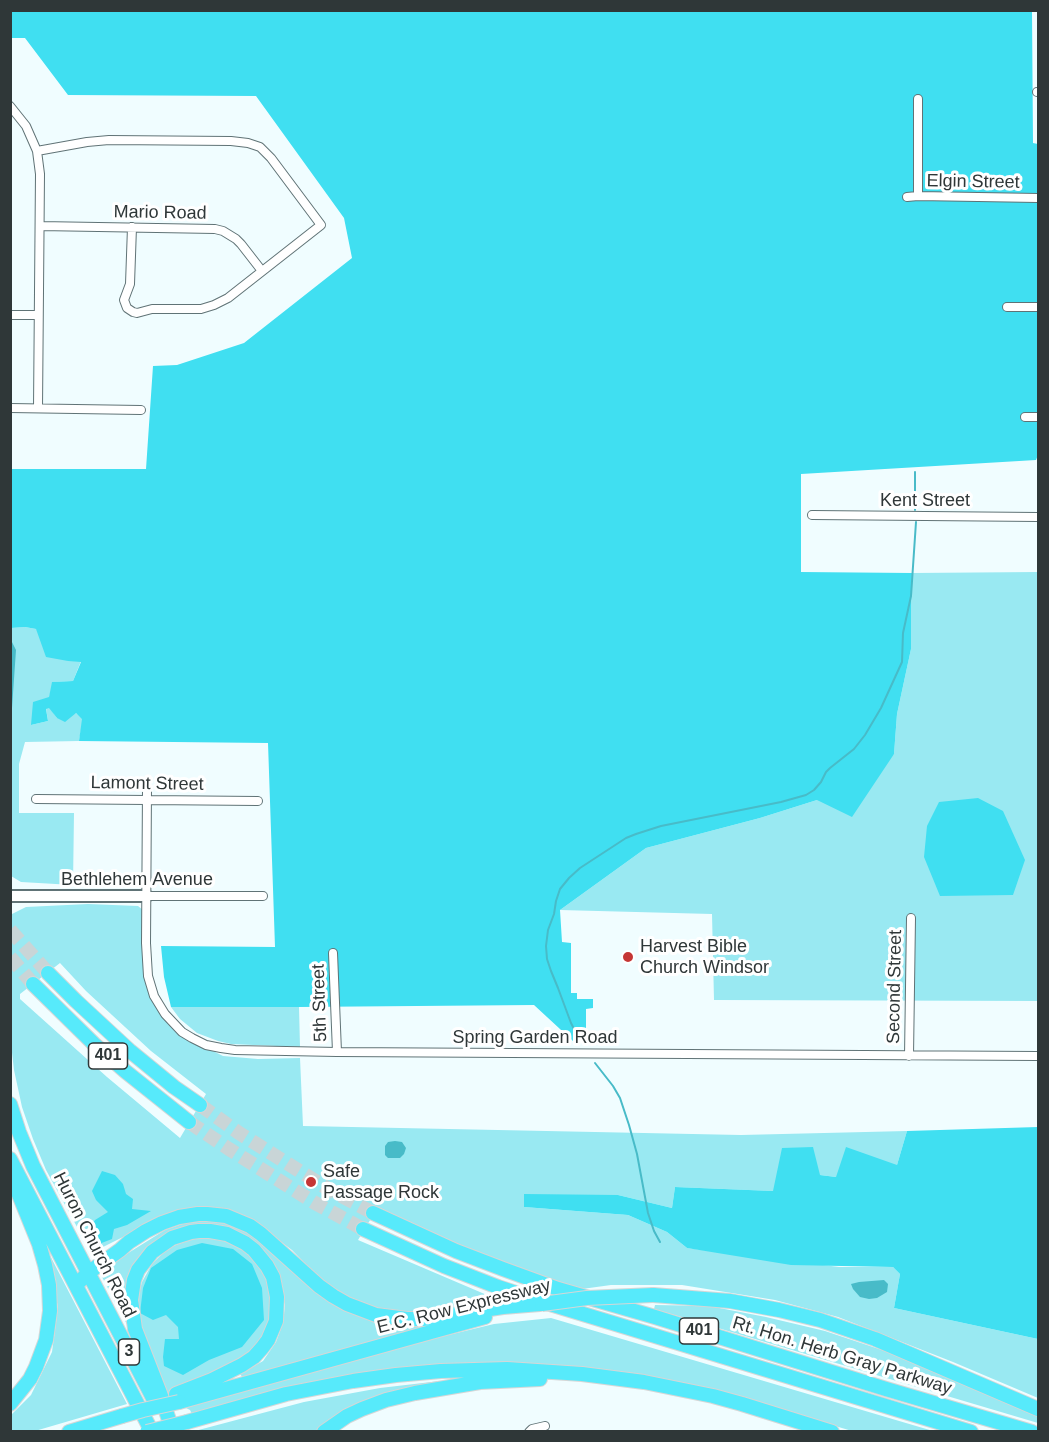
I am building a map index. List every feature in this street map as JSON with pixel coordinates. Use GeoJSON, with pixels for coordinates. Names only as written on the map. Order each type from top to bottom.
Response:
{"type":"FeatureCollection","features":[{"type":"Feature","properties":{"kind":"highway","name":"401"},"geometry":{"type":"LineString","coordinates":[[48,973],[130,1050],[200,1105]]}},
{"type":"Feature","properties":{"kind":"highway","name":"401"},"geometry":{"type":"LineString","coordinates":[[33,984],[94,1044],[189,1122]]}},
{"type":"Feature","properties":{"kind":"highway","name":"Huron Church Road"},"geometry":{"type":"LineString","coordinates":[[10,1104],[33,1166],[168,1430]]}},
{"type":"Feature","properties":{"kind":"highway","name":"Huron Church Road"},"geometry":{"type":"LineString","coordinates":[[10,1159],[152,1431]]}},
{"type":"Feature","properties":{"kind":"highway"},"geometry":{"type":"LineString","coordinates":[[10,1173],[43,1256],[48,1275],[50,1298],[49,1325],[43,1352],[30,1379],[10,1404]]}},
{"type":"Feature","properties":{"kind":"highway","name":"Rt. Hon. Herb Gray Parkway"},"geometry":{"type":"LineString","coordinates":[[373,1213],[456,1251],[558,1289],[1032,1431]]}},
{"type":"Feature","properties":{"kind":"highway"},"geometry":{"type":"LineString","coordinates":[[76,1285],[88,1272],[146,1231],[170,1220],[198,1214],[216,1214],[256,1230],[319,1286],[362,1311],[390,1318],[415,1319],[495,1311]]}},
{"type":"Feature","properties":{"kind":"highway","name":"Rt. Hon. Herb Gray Parkway"},"geometry":{"type":"LineString","coordinates":[[363,1229],[444,1266],[498,1287],[587,1316],[971,1431]]}},
{"type":"Feature","properties":{"kind":"highway"},"geometry":{"type":"LineString","coordinates":[[69,1431],[122,1416],[140,1405],[177,1398],[231,1372],[254,1357],[268,1340],[276,1321],[278,1297],[273,1278],[254,1250],[226,1234],[200,1231],[172,1238],[152,1252],[138,1270],[134,1280],[131,1300],[135,1329],[160,1393],[168,1430]]}},
{"type":"Feature","properties":{"kind":"highway"},"geometry":{"type":"LineString","coordinates":[[74,1246],[89,1256],[97,1256],[129,1242]]}},
{"type":"Feature","properties":{"kind":"highway","name":"E.C. Row Expressway"},"geometry":{"type":"LineString","coordinates":[[177,1398],[495,1311],[587,1298],[653,1294],[730,1301],[820,1320],[892,1346],[1038,1408]]}},
{"type":"Feature","properties":{"kind":"highway"},"geometry":{"type":"LineString","coordinates":[[140,1405],[146,1431],[168,1430],[188,1422],[286,1394],[319,1387],[396,1375],[507,1369],[582,1374],[644,1382],[722,1399],[832,1431]]}},
{"type":"Feature","properties":{"kind":"highway"},"geometry":{"type":"LineString","coordinates":[[324,1431],[362,1409],[396,1398],[452,1386],[513,1380],[644,1382]]}},
{"type":"Feature","properties":{"kind":"street"},"geometry":{"type":"LineString","coordinates":[[918,99],[918,196]]}},
{"type":"Feature","properties":{"kind":"street"},"geometry":{"type":"LineString","coordinates":[[10,106],[26,126],[37,151],[40,174],[38,408]]}},
{"type":"Feature","properties":{"kind":"street"},"geometry":{"type":"LineString","coordinates":[[37,151],[109,140],[248,143],[260,147],[272,158],[321,225],[228,297],[208,307],[133,312],[126,308],[124,300],[130,285],[132,227]]}},
{"type":"Feature","properties":{"kind":"street","name":"Elgin Street"},"geometry":{"type":"LineString","coordinates":[[907,198],[918,196],[1038,198]]}},
{"type":"Feature","properties":{"kind":"street","name":"Mario Road"},"geometry":{"type":"LineString","coordinates":[[40,225],[207,228],[223,231],[241,244],[262,271]]}},
{"type":"Feature","properties":{"kind":"street"},"geometry":{"type":"LineString","coordinates":[[1007,307],[1038,307]]}},
{"type":"Feature","properties":{"kind":"street"},"geometry":{"type":"LineString","coordinates":[[10,315],[38,315]]}},
{"type":"Feature","properties":{"kind":"street"},"geometry":{"type":"LineString","coordinates":[[10,408],[141,410]]}},
{"type":"Feature","properties":{"kind":"street"},"geometry":{"type":"LineString","coordinates":[[1025,417],[1038,417]]}},
{"type":"Feature","properties":{"kind":"street","name":"Kent Street"},"geometry":{"type":"LineString","coordinates":[[812,515],[1038,517]]}},
{"type":"Feature","properties":{"kind":"street","name":"Spring Garden Road"},"geometry":{"type":"LineString","coordinates":[[147,788],[148,976],[154,996],[165,1014],[182,1032],[206,1045],[221,1048],[338,1052],[1038,1056]]}},
{"type":"Feature","properties":{"kind":"street","name":"Lamont Street"},"geometry":{"type":"LineString","coordinates":[[36,799],[258,801]]}},
{"type":"Feature","properties":{"kind":"street","name":"Bethlehem Avenue"},"geometry":{"type":"LineString","coordinates":[[10,896],[263,896]]}},
{"type":"Feature","properties":{"kind":"street","name":"Second Street"},"geometry":{"type":"LineString","coordinates":[[909,1056],[911,918]]}},
{"type":"Feature","properties":{"kind":"street","name":"5th Street"},"geometry":{"type":"LineString","coordinates":[[333,953],[338,1052]]}},
{"type":"Feature","properties":{"kind":"street"},"geometry":{"type":"LineString","coordinates":[[529,1431],[545,1426]]}},
{"type":"Feature","properties":{"kind":"shaded area"},"geometry":{"type":"Polygon","coordinates":[[[11,11],[1032,11],[1033,143],[1038,144],[1038,455],[1036,460],[801,474],[801,572],[912,573],[911,649],[897,714],[894,754],[852,817],[817,800],[760,818],[646,848],[560,910],[562,942],[571,943],[571,993],[577,993],[577,999],[593,999],[593,1008],[586,1009],[586,1030],[589,1036],[573,1041],[534,1005],[171,1007],[164,977],[161,946],[275,947],[268,743],[79,741],[82,719],[76,713],[65,722],[57,718],[49,708],[46,709],[48,721],[31,725],[33,702],[49,697],[52,682],[73,681],[81,662],[46,657],[36,629],[11,628],[10,469],[146,469],[153,366],[177,365],[244,343],[352,258],[344,218],[256,96],[68,95],[25,38],[11,38],[11,11]]]}},
{"type":"Feature","properties":{"kind":"shaded area"},"geometry":{"type":"Polygon","coordinates":[[[1038,572],[1038,1001],[714,1000],[712,914],[560,910],[646,848],[760,818],[817,800],[894,754],[897,714],[911,649],[912,573],[1038,572]]]}},
{"type":"Feature","properties":{"kind":"shaded area"},"geometry":{"type":"Polygon","coordinates":[[[10,628],[36,629],[68,661],[81,661],[73,681],[53,682],[49,698],[31,725],[48,721],[46,708],[50,708],[57,718],[76,713],[83,719],[79,741],[25,742],[19,764],[19,813],[74,813],[73,885],[21,882],[10,873],[10,628]]]}},
{"type":"Feature","properties":{"kind":"shaded area"},"geometry":{"type":"Polygon","coordinates":[[[11,640],[16,650],[11,712],[11,640]]]}},
{"type":"Feature","properties":{"kind":"shaded area"},"geometry":{"type":"Polygon","coordinates":[[[978,798],[1003,811],[1025,860],[1013,895],[940,896],[924,857],[927,826],[939,802],[978,798]]]}},
{"type":"Feature","properties":{"kind":"shaded area"},"geometry":{"type":"Polygon","coordinates":[[[88,904],[138,906],[143,910],[144,973],[149,993],[159,1012],[177,1033],[223,1056],[258,1059],[300,1058],[303,1126],[741,1135],[907,1131],[897,1165],[836,1177],[820,1175],[773,1191],[675,1187],[672,1208],[618,1195],[524,1207],[628,1215],[667,1232],[687,1248],[839,1267],[893,1267],[900,1274],[894,1308],[1038,1339],[1038,1398],[838,1317],[775,1300],[682,1285],[611,1285],[582,1289],[500,1262],[431,1233],[378,1207],[358,1240],[501,1301],[432,1313],[410,1314],[377,1309],[342,1294],[315,1274],[292,1250],[253,1221],[226,1211],[153,1222],[101,1248],[88,1247],[46,1170],[33,1139],[22,1107],[14,1070],[11,1044],[10,915],[26,907],[88,904]],[[60,963],[20,994],[20,999],[107,1077],[180,1138],[206,1094],[151,1051],[86,991],[60,963]]]}},
{"type":"Feature","properties":{"kind":"shaded area"},"geometry":{"type":"Polygon","coordinates":[[[171,1007],[299,1007],[300,1047],[231,1044],[218,1041],[197,1033],[180,1019],[171,1007]]]}},
{"type":"Feature","properties":{"kind":"shaded area"},"geometry":{"type":"Polygon","coordinates":[[[1038,1127],[1038,1339],[894,1308],[900,1274],[893,1267],[791,1265],[687,1248],[667,1232],[628,1215],[524,1207],[524,1194],[618,1195],[672,1208],[675,1187],[773,1191],[782,1148],[813,1147],[820,1175],[836,1177],[846,1147],[897,1165],[907,1131],[1038,1127]]]}},
{"type":"Feature","properties":{"kind":"shaded area"},"geometry":{"type":"Polygon","coordinates":[[[388,1142],[402,1142],[406,1148],[404,1154],[400,1158],[388,1158],[385,1155],[385,1146],[388,1142]]]}},
{"type":"Feature","properties":{"kind":"shaded area"},"geometry":{"type":"Polygon","coordinates":[[[102,1171],[115,1175],[123,1184],[126,1194],[133,1199],[132,1209],[151,1211],[127,1225],[114,1229],[112,1239],[99,1244],[87,1238],[95,1220],[108,1212],[96,1200],[92,1191],[102,1171]]]}},
{"type":"Feature","properties":{"kind":"shaded area"},"geometry":{"type":"Polygon","coordinates":[[[227,1222],[249,1231],[329,1299],[420,1322],[422,1328],[243,1378],[240,1374],[263,1361],[276,1342],[283,1323],[285,1305],[277,1272],[223,1229],[147,1251],[131,1332],[101,1275],[101,1270],[165,1230],[185,1223],[227,1222]]]}},
{"type":"Feature","properties":{"kind":"shaded area"},"geometry":{"type":"Polygon","coordinates":[[[194,1238],[215,1238],[239,1246],[255,1257],[266,1273],[274,1296],[271,1323],[262,1342],[245,1360],[218,1374],[167,1393],[141,1331],[136,1304],[142,1282],[152,1264],[168,1248],[194,1238]]]}},
{"type":"Feature","properties":{"kind":"shaded area"},"geometry":{"type":"Polygon","coordinates":[[[202,1243],[233,1249],[252,1264],[262,1288],[264,1320],[242,1347],[209,1360],[183,1375],[164,1366],[163,1357],[165,1339],[179,1339],[178,1327],[166,1315],[153,1320],[140,1313],[143,1288],[151,1268],[177,1250],[202,1243]]]}},
{"type":"Feature","properties":{"kind":"shaded area"},"geometry":{"type":"Polygon","coordinates":[[[44,1244],[127,1404],[35,1431],[11,1432],[11,1415],[31,1395],[52,1352],[58,1307],[44,1244]]]}},
{"type":"Feature","properties":{"kind":"shaded area"},"geometry":{"type":"Polygon","coordinates":[[[884,1280],[888,1284],[887,1292],[877,1298],[869,1299],[860,1297],[851,1284],[859,1282],[884,1280]]]}},
{"type":"Feature","properties":{"kind":"shaded area"},"geometry":{"type":"Polygon","coordinates":[[[655,1305],[709,1306],[825,1331],[915,1361],[1038,1414],[1038,1423],[654,1309],[655,1305]]]}},
{"type":"Feature","properties":{"kind":"shaded area"},"geometry":{"type":"Polygon","coordinates":[[[551,1318],[933,1431],[852,1431],[721,1392],[491,1365],[192,1414],[186,1408],[390,1349],[494,1324],[551,1318]]]}},
{"type":"Feature","properties":{"kind":"shaded area"},"geometry":{"type":"Polygon","coordinates":[[[440,1381],[442,1386],[318,1431],[191,1432],[304,1402],[380,1388],[440,1381]]]}},
{"type":"Feature","properties":{"kind":"waterway"},"geometry":{"type":"LineString","coordinates":[[915,472],[915,510]]}},
{"type":"Feature","properties":{"kind":"waterway"},"geometry":{"type":"LineString","coordinates":[[579,1039],[547,959],[548,930],[560,889],[580,868],[636,834],[661,826],[806,795],[814,790],[830,768],[854,749],[881,708],[902,662],[903,633],[911,596],[916,522]]}},
{"type":"Feature","properties":{"kind":"waterway"},"geometry":{"type":"LineString","coordinates":[[595,1063],[620,1098],[637,1154],[648,1213],[660,1242]]}},
{"type":"Feature","properties":{"kind":"tunnel"},"geometry":{"type":"LineString","coordinates":[[10,930],[48,973]]}},
{"type":"Feature","properties":{"kind":"tunnel"},"geometry":{"type":"LineString","coordinates":[[10,957],[33,984]]}},
{"type":"Feature","properties":{"kind":"tunnel"},"geometry":{"type":"LineString","coordinates":[[200,1105],[239,1133],[325,1187],[373,1213]]}},
{"type":"Feature","properties":{"kind":"tunnel"},"geometry":{"type":"LineString","coordinates":[[189,1122],[315,1203],[363,1229]]}},
{"type":"Feature","properties":{"kind":"place","name":"Harvest Bible Church Windsor"},"geometry":{"type":"Point","coordinates":[628,957]}},
{"type":"Feature","properties":{"kind":"place","name":"Safe Passage Rock"},"geometry":{"type":"Point","coordinates":[311,1182]}}]}
